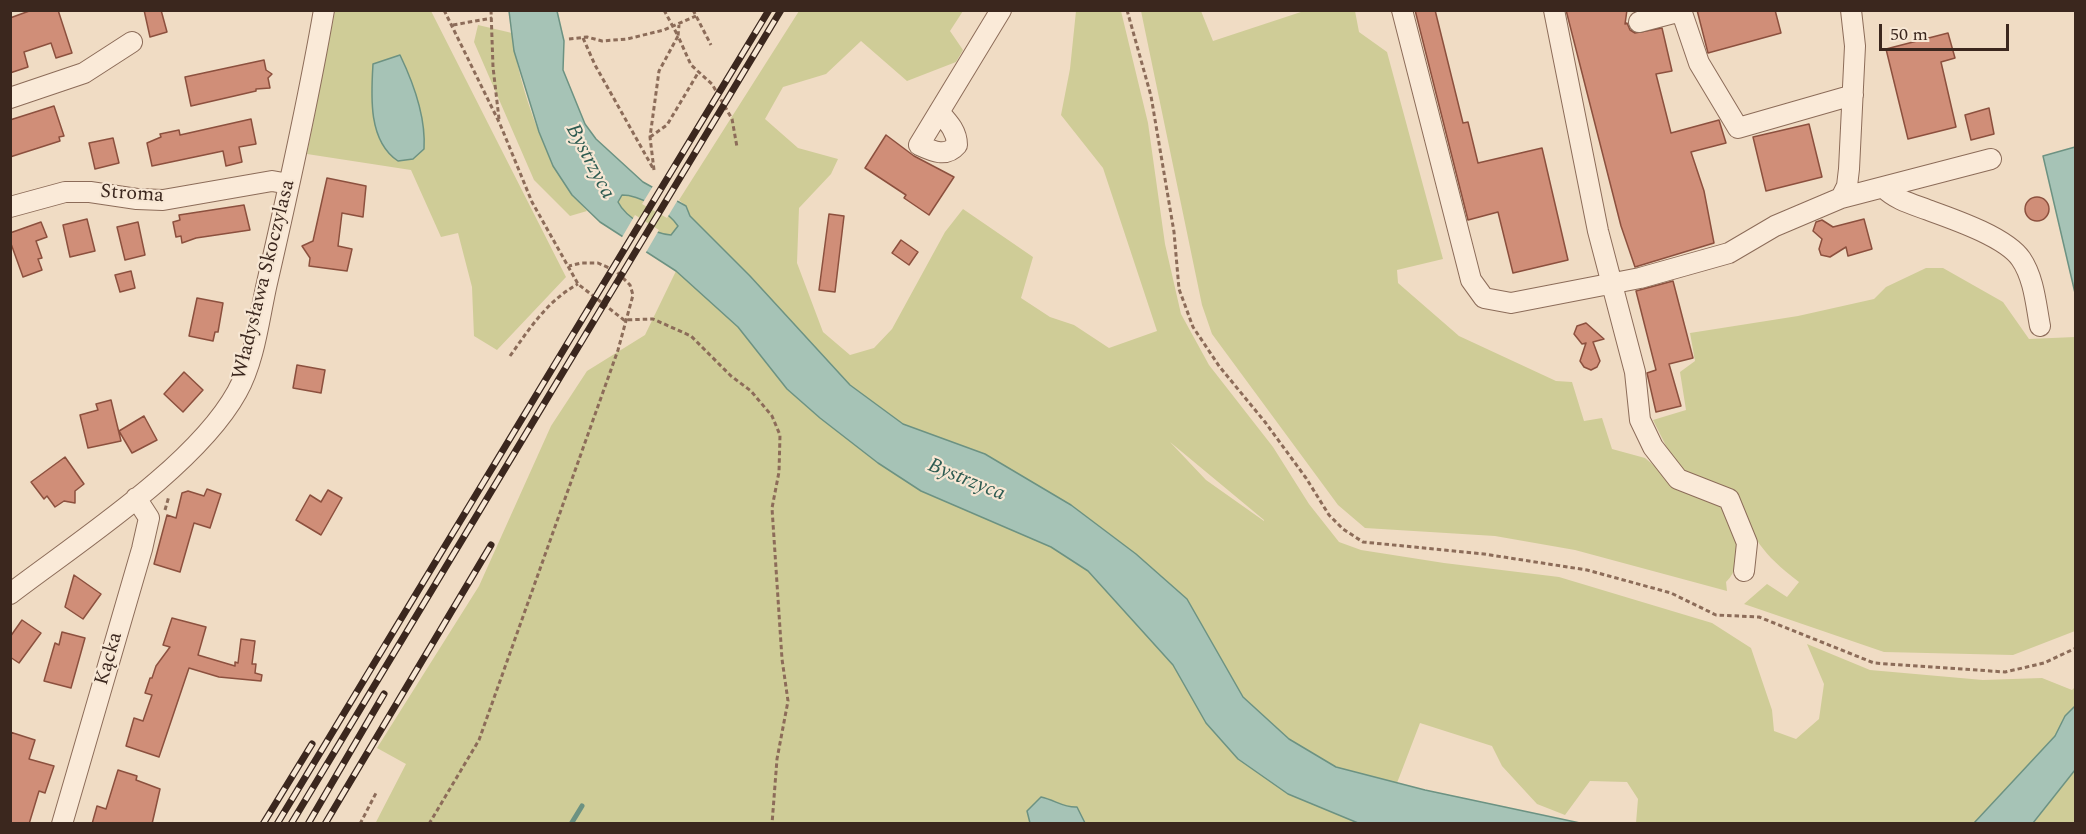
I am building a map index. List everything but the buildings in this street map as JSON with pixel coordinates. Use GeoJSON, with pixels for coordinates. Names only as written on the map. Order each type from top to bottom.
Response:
{"type":"FeatureCollection","features":[{"type":"Feature","properties":{"kind":"street","name":"Władysława Skoczylasa"},"geometry":{"type":"LineString","coordinates":[[10,594],[136,498],[200,441],[237,393],[247,370],[289,184],[324,10]]}},
{"type":"Feature","properties":{"kind":"street"},"geometry":{"type":"LineString","coordinates":[[939,112],[1001,10]]}},
{"type":"Feature","properties":{"kind":"street"},"geometry":{"type":"LineString","coordinates":[[1402,10],[1466,266],[1476,289],[1484,298],[1511,303],[1612,284],[1729,253],[1775,226],[1841,198],[1991,159]]}},
{"type":"Feature","properties":{"kind":"street"},"geometry":{"type":"LineString","coordinates":[[1554,10],[1576,130],[1635,372],[1641,420],[1653,447],[1678,479],[1729,499],[1747,543],[1744,571]]}},
{"type":"Feature","properties":{"kind":"street"},"geometry":{"type":"LineString","coordinates":[[1841,198],[1847,186],[1855,46],[1851,10]]}},
{"type":"Feature","properties":{"kind":"street"},"geometry":{"type":"LineString","coordinates":[[1639,21],[1681,11],[1699,63],[1738,128],[1852,95]]}},
{"type":"Feature","properties":{"kind":"street"},"geometry":{"type":"LineString","coordinates":[[10,98],[84,73],[132,42]]}},
{"type":"Feature","properties":{"kind":"street","name":"Stroma"},"geometry":{"type":"LineString","coordinates":[[10,207],[65,192],[90,192],[137,199],[163,200],[272,181],[289,184]]}},
{"type":"Feature","properties":{"kind":"street"},"geometry":{"type":"LineString","coordinates":[[1884,188],[1893,197],[1954,219],[2001,242],[2021,258],[2029,275],[2040,326]]}},
{"type":"Feature","properties":{"kind":"street","name":"Kącka"},"geometry":{"type":"LineString","coordinates":[[62,824],[142,549],[149,518],[136,498]]}},
{"type":"Feature","properties":{"kind":"path"},"geometry":{"type":"LineString","coordinates":[[444,10],[500,124],[532,202],[570,266],[578,284],[624,320],[653,319],[691,336],[731,376],[751,391],[771,416],[780,435],[779,472],[772,508],[781,648],[788,701],[777,759],[772,824]]}},
{"type":"Feature","properties":{"kind":"path"},"geometry":{"type":"LineString","coordinates":[[491,10],[493,67],[500,124]]}},
{"type":"Feature","properties":{"kind":"path"},"geometry":{"type":"LineString","coordinates":[[664,10],[691,66],[712,84],[732,118],[737,147]]}},
{"type":"Feature","properties":{"kind":"path"},"geometry":{"type":"LineString","coordinates":[[693,10],[711,45]]}},
{"type":"Feature","properties":{"kind":"path"},"geometry":{"type":"LineString","coordinates":[[1127,10],[1151,96],[1174,232],[1179,289],[1193,327],[1219,366],[1299,469],[1329,515],[1343,529],[1363,542],[1484,554],[1587,570],[1671,593],[1716,615],[1759,617],[1874,663],[2005,672],[2044,663],[2076,648]]}},
{"type":"Feature","properties":{"kind":"path"},"geometry":{"type":"LineString","coordinates":[[569,39],[583,38],[602,41],[627,39],[679,25],[696,16]]}},
{"type":"Feature","properties":{"kind":"path"},"geometry":{"type":"LineString","coordinates":[[452,25],[492,18]]}},
{"type":"Feature","properties":{"kind":"path"},"geometry":{"type":"LineString","coordinates":[[583,38],[595,65],[654,170],[650,137],[659,71],[678,36],[679,25]]}},
{"type":"Feature","properties":{"kind":"path"},"geometry":{"type":"LineString","coordinates":[[650,137],[667,125],[698,73]]}},
{"type":"Feature","properties":{"kind":"path"},"geometry":{"type":"LineString","coordinates":[[429,824],[479,740],[618,350],[624,320],[633,294],[630,285],[616,271],[598,263],[581,263],[570,266]]}},
{"type":"Feature","properties":{"kind":"path"},"geometry":{"type":"LineString","coordinates":[[510,356],[553,300],[578,284]]}},
{"type":"Feature","properties":{"kind":"path"},"geometry":{"type":"LineString","coordinates":[[360,824],[376,793]]}},
{"type":"Feature","properties":{"kind":"shaded area"},"geometry":{"type":"Polygon","coordinates":[[[335,11],[431,11],[566,277],[497,350],[474,336],[472,287],[458,233],[441,237],[411,170],[307,154],[335,11]]]}},
{"type":"Feature","properties":{"kind":"shaded area"},"geometry":{"type":"Polygon","coordinates":[[[799,11],[963,11],[950,31],[963,50],[956,62],[907,81],[861,41],[826,74],[783,87],[765,119],[798,148],[838,159],[831,174],[799,208],[797,263],[823,332],[850,355],[874,348],[892,329],[945,232],[963,209],[1033,257],[1021,298],[1050,317],[1074,325],[1109,348],[1157,331],[1103,168],[1061,115],[1070,69],[1076,11],[1121,11],[1148,123],[1165,244],[1181,314],[1209,365],[1273,447],[1309,504],[1339,542],[1361,550],[1559,577],[1712,623],[1751,648],[1772,710],[1774,731],[1796,739],[1819,719],[1824,684],[1807,644],[1870,670],[1983,680],[2042,678],[2072,690],[2075,687],[2075,706],[2065,716],[2055,736],[1974,823],[1636,823],[1638,799],[1627,782],[1590,781],[1565,815],[1537,804],[1502,766],[1492,746],[1420,723],[1397,783],[1336,767],[1289,739],[1243,697],[1187,599],[1136,554],[1071,505],[985,454],[903,424],[850,385],[750,276],[690,216],[686,206],[679,200],[799,11]],[[1170,442],[1206,480],[1264,520],[1170,442]]]}},
{"type":"Feature","properties":{"kind":"shaded area"},"geometry":{"type":"Polygon","coordinates":[[[1141,11],[1201,11],[1213,41],[1304,11],[1355,11],[1359,32],[1387,52],[1443,259],[1397,270],[1398,283],[1459,336],[1556,381],[1572,382],[1584,421],[1602,418],[1612,449],[1645,458],[1674,482],[1726,503],[1738,544],[1737,564],[1733,574],[1726,582],[1727,591],[1575,550],[1495,536],[1365,528],[1338,505],[1212,334],[1202,305],[1141,11]]]}},
{"type":"Feature","properties":{"kind":"shaded area"},"geometry":{"type":"Polygon","coordinates":[[[478,25],[512,33],[521,79],[537,128],[559,174],[587,211],[570,216],[534,180],[474,42],[478,25]]]}},
{"type":"Feature","properties":{"kind":"shaded area"},"geometry":{"type":"Polygon","coordinates":[[[622,195],[653,205],[678,226],[671,235],[657,232],[641,224],[627,214],[618,202],[622,195]]]}},
{"type":"Feature","properties":{"kind":"shaded area"},"geometry":{"type":"Polygon","coordinates":[[[1926,268],[1943,268],[2003,302],[2029,339],[2075,337],[2075,631],[2013,655],[1884,652],[1744,604],[1767,584],[1787,597],[1799,582],[1775,562],[1760,544],[1735,497],[1679,472],[1653,420],[1686,410],[1680,372],[1695,361],[1690,333],[1798,316],[1874,299],[1886,287],[1926,268]]]}},
{"type":"Feature","properties":{"kind":"shaded area"},"geometry":{"type":"Polygon","coordinates":[[[676,271],[738,327],[787,389],[878,463],[921,491],[1051,547],[1088,571],[1173,665],[1206,723],[1288,794],[1358,823],[375,824],[406,764],[377,748],[479,586],[551,426],[587,371],[645,335],[676,271]]]}},
{"type":"Feature","properties":{"kind":"shaded area"},"geometry":{"type":"Polygon","coordinates":[[[2075,770],[2075,823],[2033,824],[2075,770]]]}},
{"type":"Feature","properties":{"kind":"water","name":"Bystrzyca"},"geometry":{"type":"Polygon","coordinates":[[[509,11],[557,11],[564,41],[563,70],[585,124],[596,139],[643,182],[686,206],[690,216],[750,276],[850,385],[903,424],[985,454],[1071,505],[1136,554],[1187,599],[1243,697],[1289,739],[1336,767],[1425,790],[1580,823],[1358,823],[1288,794],[1238,759],[1206,723],[1173,665],[1088,571],[1051,547],[921,491],[878,463],[787,389],[738,327],[676,271],[600,222],[572,195],[553,166],[539,132],[514,51],[509,11]],[[622,195],[618,202],[627,214],[641,224],[657,232],[671,235],[678,226],[660,210],[645,201],[622,195]]]}},
{"type":"Feature","properties":{"kind":"water"},"geometry":{"type":"Polygon","coordinates":[[[400,55],[418,100],[423,125],[424,149],[413,159],[398,161],[388,152],[376,130],[372,90],[373,64],[400,55]]]}},
{"type":"Feature","properties":{"kind":"water"},"geometry":{"type":"Polygon","coordinates":[[[2076,147],[2075,293],[2043,156],[2076,147]]]}},
{"type":"Feature","properties":{"kind":"water"},"geometry":{"type":"Polygon","coordinates":[[[2075,706],[2075,770],[2033,823],[1974,823],[2055,736],[2065,716],[2075,706]]]}},
{"type":"Feature","properties":{"kind":"water"},"geometry":{"type":"Polygon","coordinates":[[[1041,797],[1077,807],[1085,823],[1030,823],[1027,811],[1041,797]]]}},
{"type":"Feature","properties":{"kind":"pier"},"geometry":{"type":"Polygon","coordinates":[[[653,186],[679,198],[667,218],[642,204],[653,186]]]}},
{"type":"Feature","properties":{"kind":"pier"},"geometry":{"type":"Polygon","coordinates":[[[635,215],[659,230],[645,254],[621,239],[635,215]]]}},
{"type":"Feature","properties":{"kind":"waterway"},"geometry":{"type":"LineString","coordinates":[[571,824],[582,806]]}},
{"type":"Feature","properties":{"kind":"railway"},"geometry":{"type":"LineString","coordinates":[[277,824],[769,10]]}},
{"type":"Feature","properties":{"kind":"railway"},"geometry":{"type":"LineString","coordinates":[[291,824],[781,10]]}},
{"type":"Feature","properties":{"kind":"railway"},"geometry":{"type":"LineString","coordinates":[[325,824],[491,545]]}},
{"type":"Feature","properties":{"kind":"railway"},"geometry":{"type":"LineString","coordinates":[[308,824],[384,694]]}},
{"type":"Feature","properties":{"kind":"railway"},"geometry":{"type":"LineString","coordinates":[[263,824],[312,744]]}}]}
